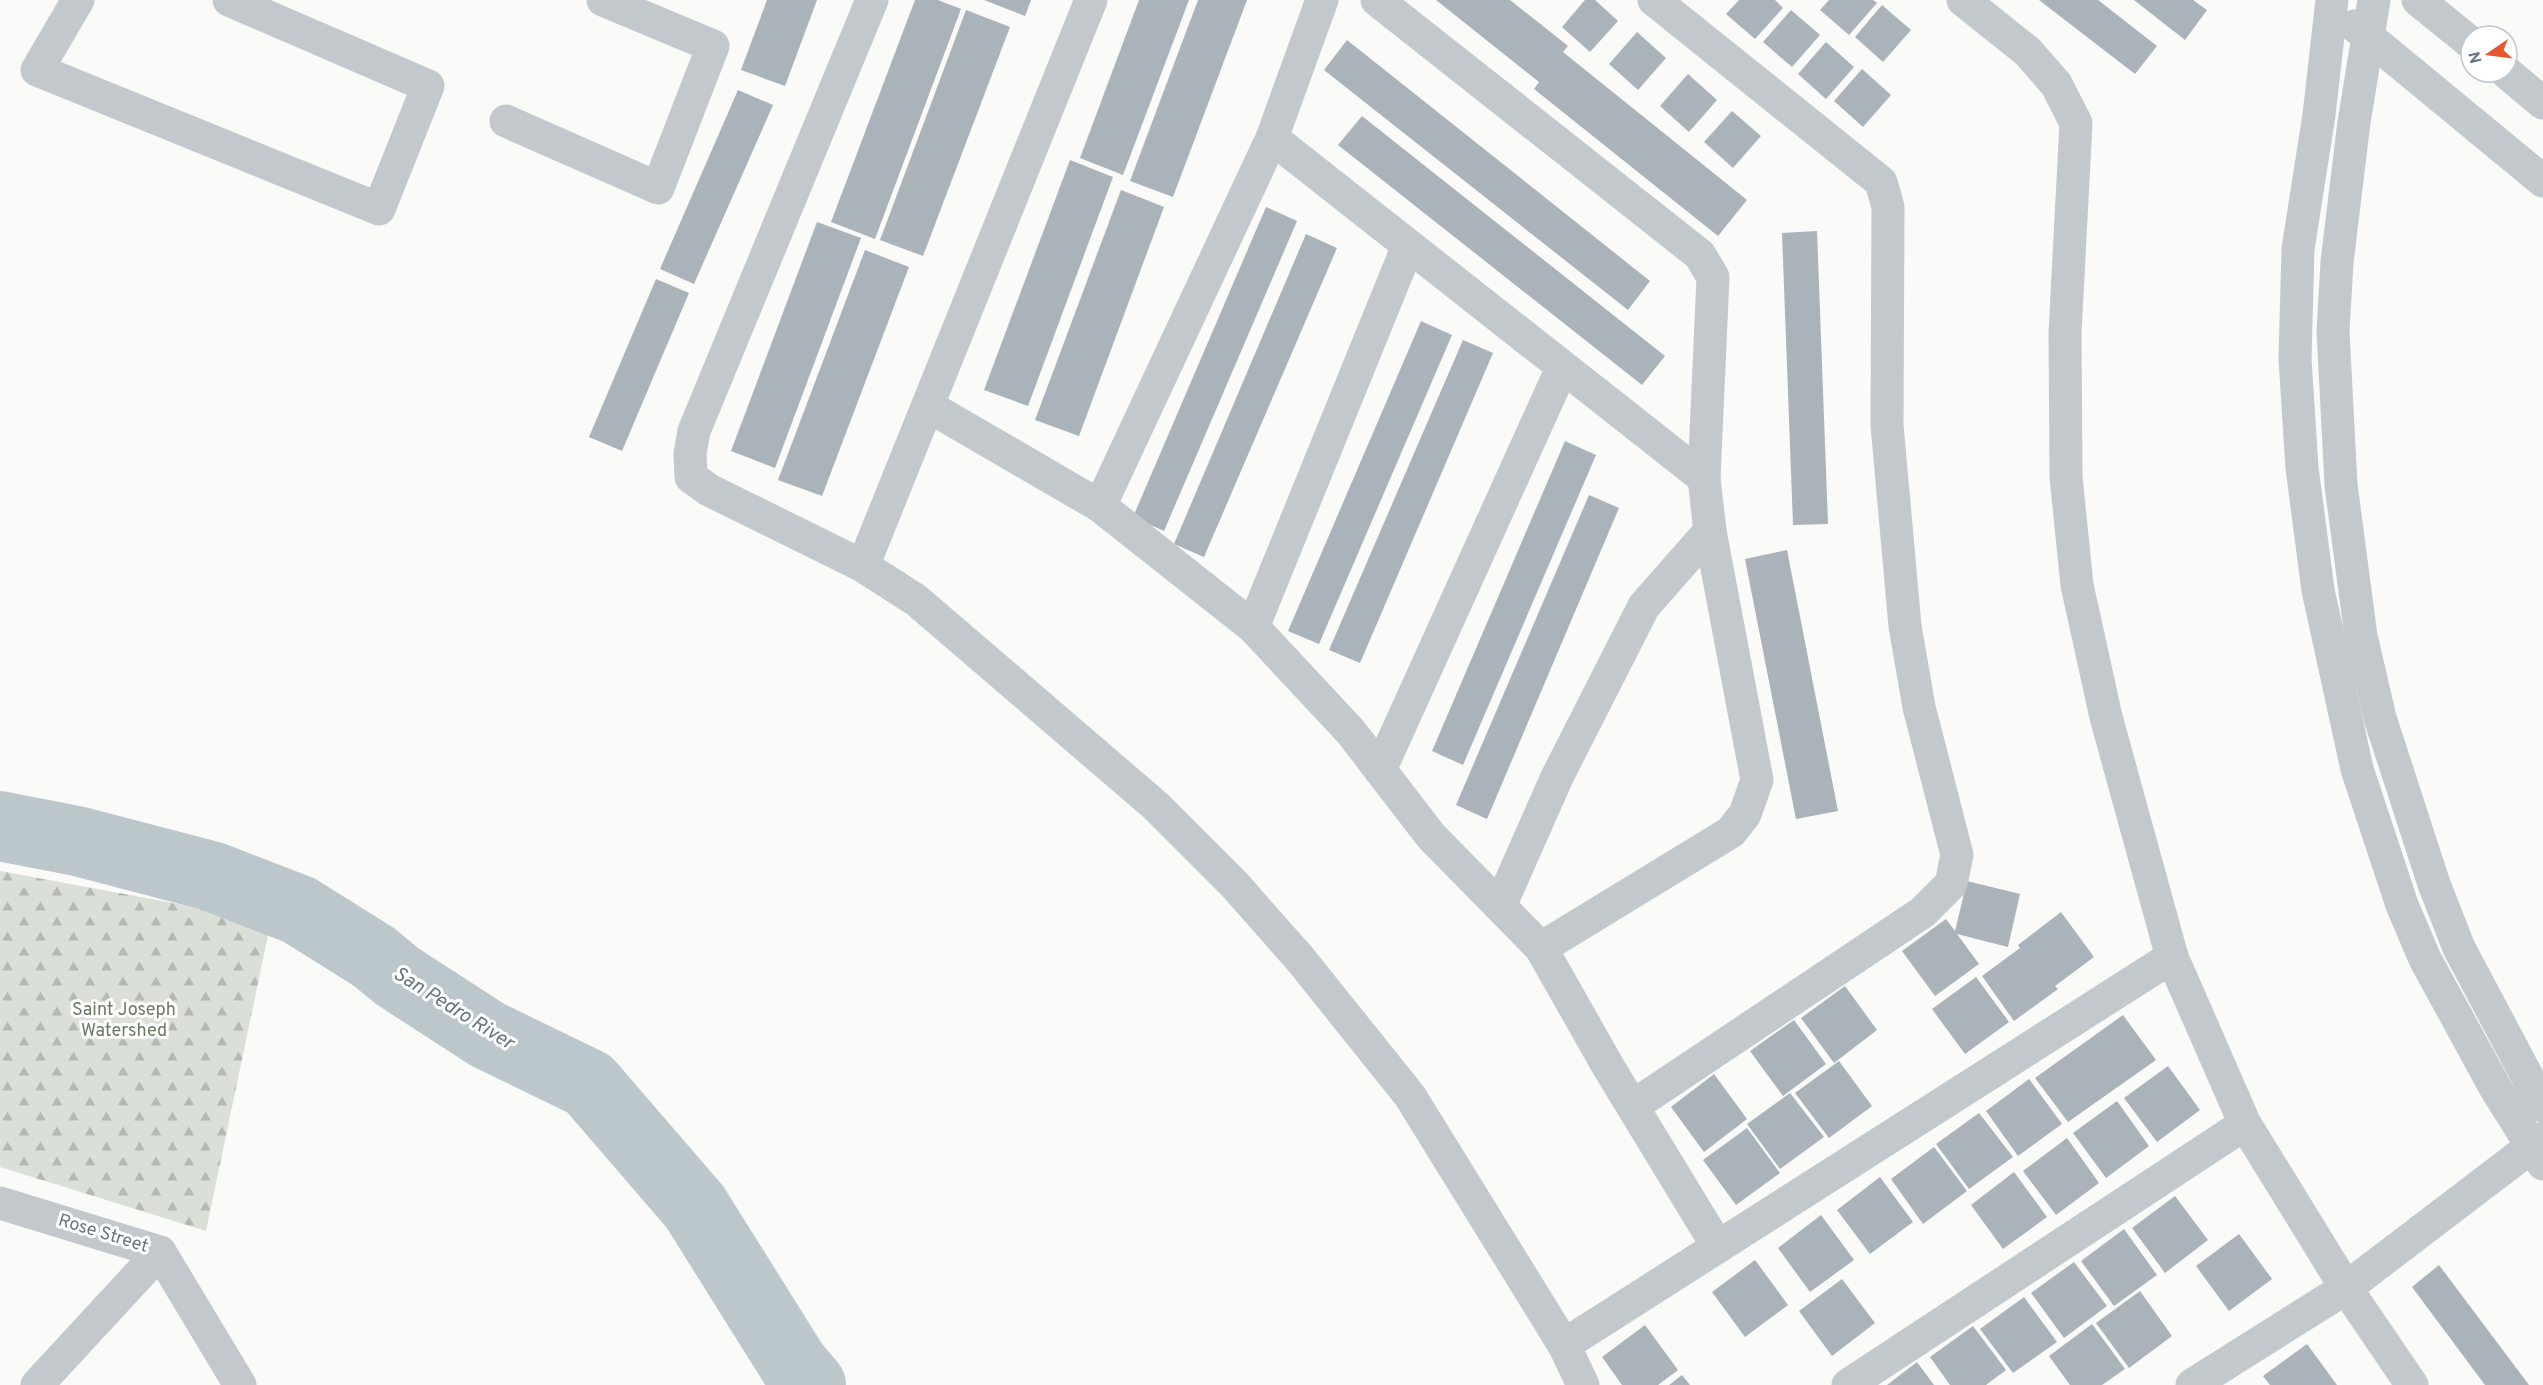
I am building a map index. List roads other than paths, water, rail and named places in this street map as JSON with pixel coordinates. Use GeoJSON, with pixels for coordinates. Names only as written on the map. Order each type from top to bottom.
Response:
{"type":"FeatureCollection","features":[{"type":"Feature","properties":{"kind":"street"},"geometry":{"type":"LineString","coordinates":[[78,0],[37,70],[379,209],[428,86],[229,0]]}},
{"type":"Feature","properties":{"kind":"street"},"geometry":{"type":"LineString","coordinates":[[506,121],[658,188],[713,46],[603,0]]}},
{"type":"Feature","properties":{"kind":"street"},"geometry":{"type":"LineString","coordinates":[[872,0],[694,431],[690,454],[691,477],[709,490],[863,566],[916,600],[1156,806],[1234,884],[1301,960],[1410,1096],[1564,1345],[1583,1385]]}},
{"type":"Feature","properties":{"kind":"street"},"geometry":{"type":"LineString","coordinates":[[863,566],[1091,0]]}},
{"type":"Feature","properties":{"kind":"street"},"geometry":{"type":"LineString","coordinates":[[1100,506],[1272,138],[1322,0]]}},
{"type":"Feature","properties":{"kind":"street"},"geometry":{"type":"LineString","coordinates":[[1377,0],[1700,255],[1713,277],[1704,478],[1710,531],[1757,780],[1745,813],[1731,832],[1541,948]]}},
{"type":"Feature","properties":{"kind":"street"},"geometry":{"type":"LineString","coordinates":[[1633,1106],[1923,912],[1951,884],[1957,855],[1919,707],[1905,626],[1890,480],[1887,425],[1888,207],[1881,182],[1654,0]]}},
{"type":"Feature","properties":{"kind":"street"},"geometry":{"type":"LineString","coordinates":[[1963,0],[2027,51],[2056,84],[2076,123],[2065,345],[2066,477],[2077,585],[2106,717],[2172,957],[2245,1124],[2346,1288],[2412,1385]]}},
{"type":"Feature","properties":{"kind":"street"},"geometry":{"type":"LineString","coordinates":[[2374,0],[2354,122],[2337,262],[2333,331],[2341,486],[2361,636],[2380,718],[2434,884],[2459,948],[2543,1106]]}},
{"type":"Feature","properties":{"kind":"street"},"geometry":{"type":"LineString","coordinates":[[2418,0],[2459,33]]}},
{"type":"Feature","properties":{"kind":"street"},"geometry":{"type":"LineString","coordinates":[[2329,2],[2369,38],[2543,181]]}},
{"type":"Feature","properties":{"kind":"street"},"geometry":{"type":"LineString","coordinates":[[2192,1385],[2346,1288],[2539,1149],[2496,1089],[2425,959],[2403,904],[2357,769],[2318,590],[2302,468],[2295,359],[2298,249],[2319,115],[2329,2]]}},
{"type":"Feature","properties":{"kind":"street"},"geometry":{"type":"LineString","coordinates":[[2519,83],[2543,103]]}},
{"type":"Feature","properties":{"kind":"street"},"geometry":{"type":"LineString","coordinates":[[1272,138],[1704,478]]}},
{"type":"Feature","properties":{"kind":"street"},"geometry":{"type":"LineString","coordinates":[[1253,627],[1408,246]]}},
{"type":"Feature","properties":{"kind":"street"},"geometry":{"type":"LineString","coordinates":[[1380,770],[1562,368]]}},
{"type":"Feature","properties":{"kind":"street"},"geometry":{"type":"LineString","coordinates":[[928,406],[1100,506],[1253,627],[1351,732],[1431,836],[1541,948],[1718,1247]]}},
{"type":"Feature","properties":{"kind":"street"},"geometry":{"type":"LineString","coordinates":[[1500,906],[1557,777],[1644,606],[1710,531]]}},
{"type":"Feature","properties":{"kind":"street"},"geometry":{"type":"LineString","coordinates":[[1564,1345],[2172,957]]}},
{"type":"Feature","properties":{"kind":"street"},"geometry":{"type":"LineString","coordinates":[[1848,1385],[2245,1124]]}},
{"type":"Feature","properties":{"kind":"street","name":"Rose Street"},"geometry":{"type":"LineString","coordinates":[[0,1203],[160,1252],[240,1385]]}},
{"type":"Feature","properties":{"kind":"street"},"geometry":{"type":"LineString","coordinates":[[37,1385],[160,1252]]}},
{"type":"Feature","properties":{"kind":"waterway","name":"San Pedro River"},"geometry":{"type":"LineString","coordinates":[[0,826],[77,841],[211,876],[299,910],[374,957],[397,976],[488,1035],[589,1084],[695,1207],[794,1365],[811,1385]]}},
{"type":"Feature","properties":{"kind":"park label","name":"Saint Joseph Watershed"},"geometry":{"type":"Point","coordinates":[124,1020]}}]}
